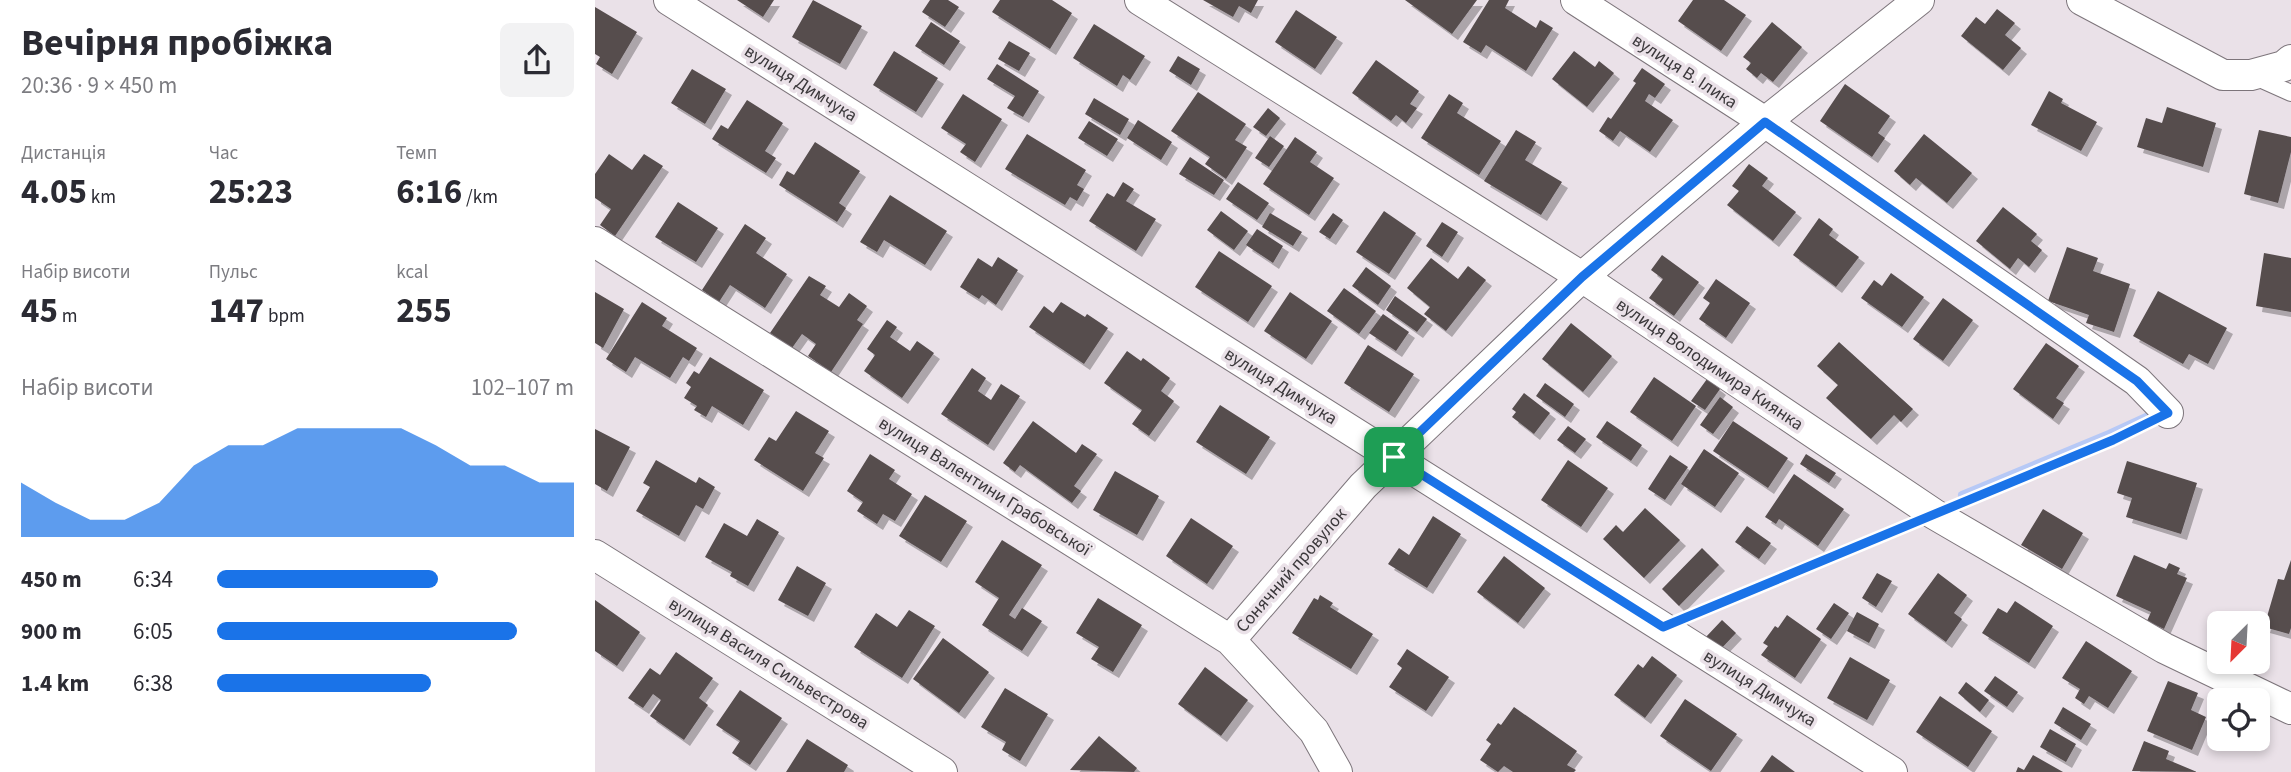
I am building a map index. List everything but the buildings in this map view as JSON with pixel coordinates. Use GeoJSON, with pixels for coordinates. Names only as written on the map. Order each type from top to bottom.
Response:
{"type":"FeatureCollection","features":[{"type":"Feature","properties":{"kind":"street","name":"вулиця Димчука"},"geometry":{"type":"LineString","coordinates":[[669,0],[1892,772]]}},
{"type":"Feature","properties":{"kind":"street","name":"вулиця Володимира Киянка"},"geometry":{"type":"LineString","coordinates":[[1140,0],[1582,277],[1934,514],[2164,648],[2291,709]]}},
{"type":"Feature","properties":{"kind":"street","name":"вулиця В. Ілика"},"geometry":{"type":"LineString","coordinates":[[1576,0],[1765,122],[2137,381],[2168,413]]}},
{"type":"Feature","properties":{"kind":"street","name":"Сонячний провулок"},"geometry":{"type":"LineString","coordinates":[[1230,640],[1363,486],[1582,277],[1765,122],[1919,0]]}},
{"type":"Feature","properties":{"kind":"street"},"geometry":{"type":"LineString","coordinates":[[2082,0],[2223,75],[2251,75],[2284,66],[2291,61]]}},
{"type":"Feature","properties":{"kind":"street","name":"вулиця Валентини Грабовської"},"geometry":{"type":"LineString","coordinates":[[595,242],[1230,640],[1314,731],[1337,772]]}},
{"type":"Feature","properties":{"kind":"street","name":"вулиця Василя Сильвестрова"},"geometry":{"type":"LineString","coordinates":[[595,555],[942,772]]}},
{"type":"Feature","properties":{"kind":"lane"},"geometry":{"type":"LineString","coordinates":[[2251,75],[2291,93]]}},
{"type":"Feature","properties":{"kind":"path"},"geometry":{"type":"LineString","coordinates":[[1663,627],[2113,440],[2168,413]]}},
{"type":"Feature","properties":{"kind":"waterway"},"geometry":{"type":"LineString","coordinates":[[1962,495],[2155,413]]}},
{"type":"Feature","properties":{"kind":"route"},"geometry":{"type":"LineString","coordinates":[[1765,122],[2137,381],[2168,413],[2113,440],[1663,627],[1394,457],[1582,277],[1765,122]]}}]}
